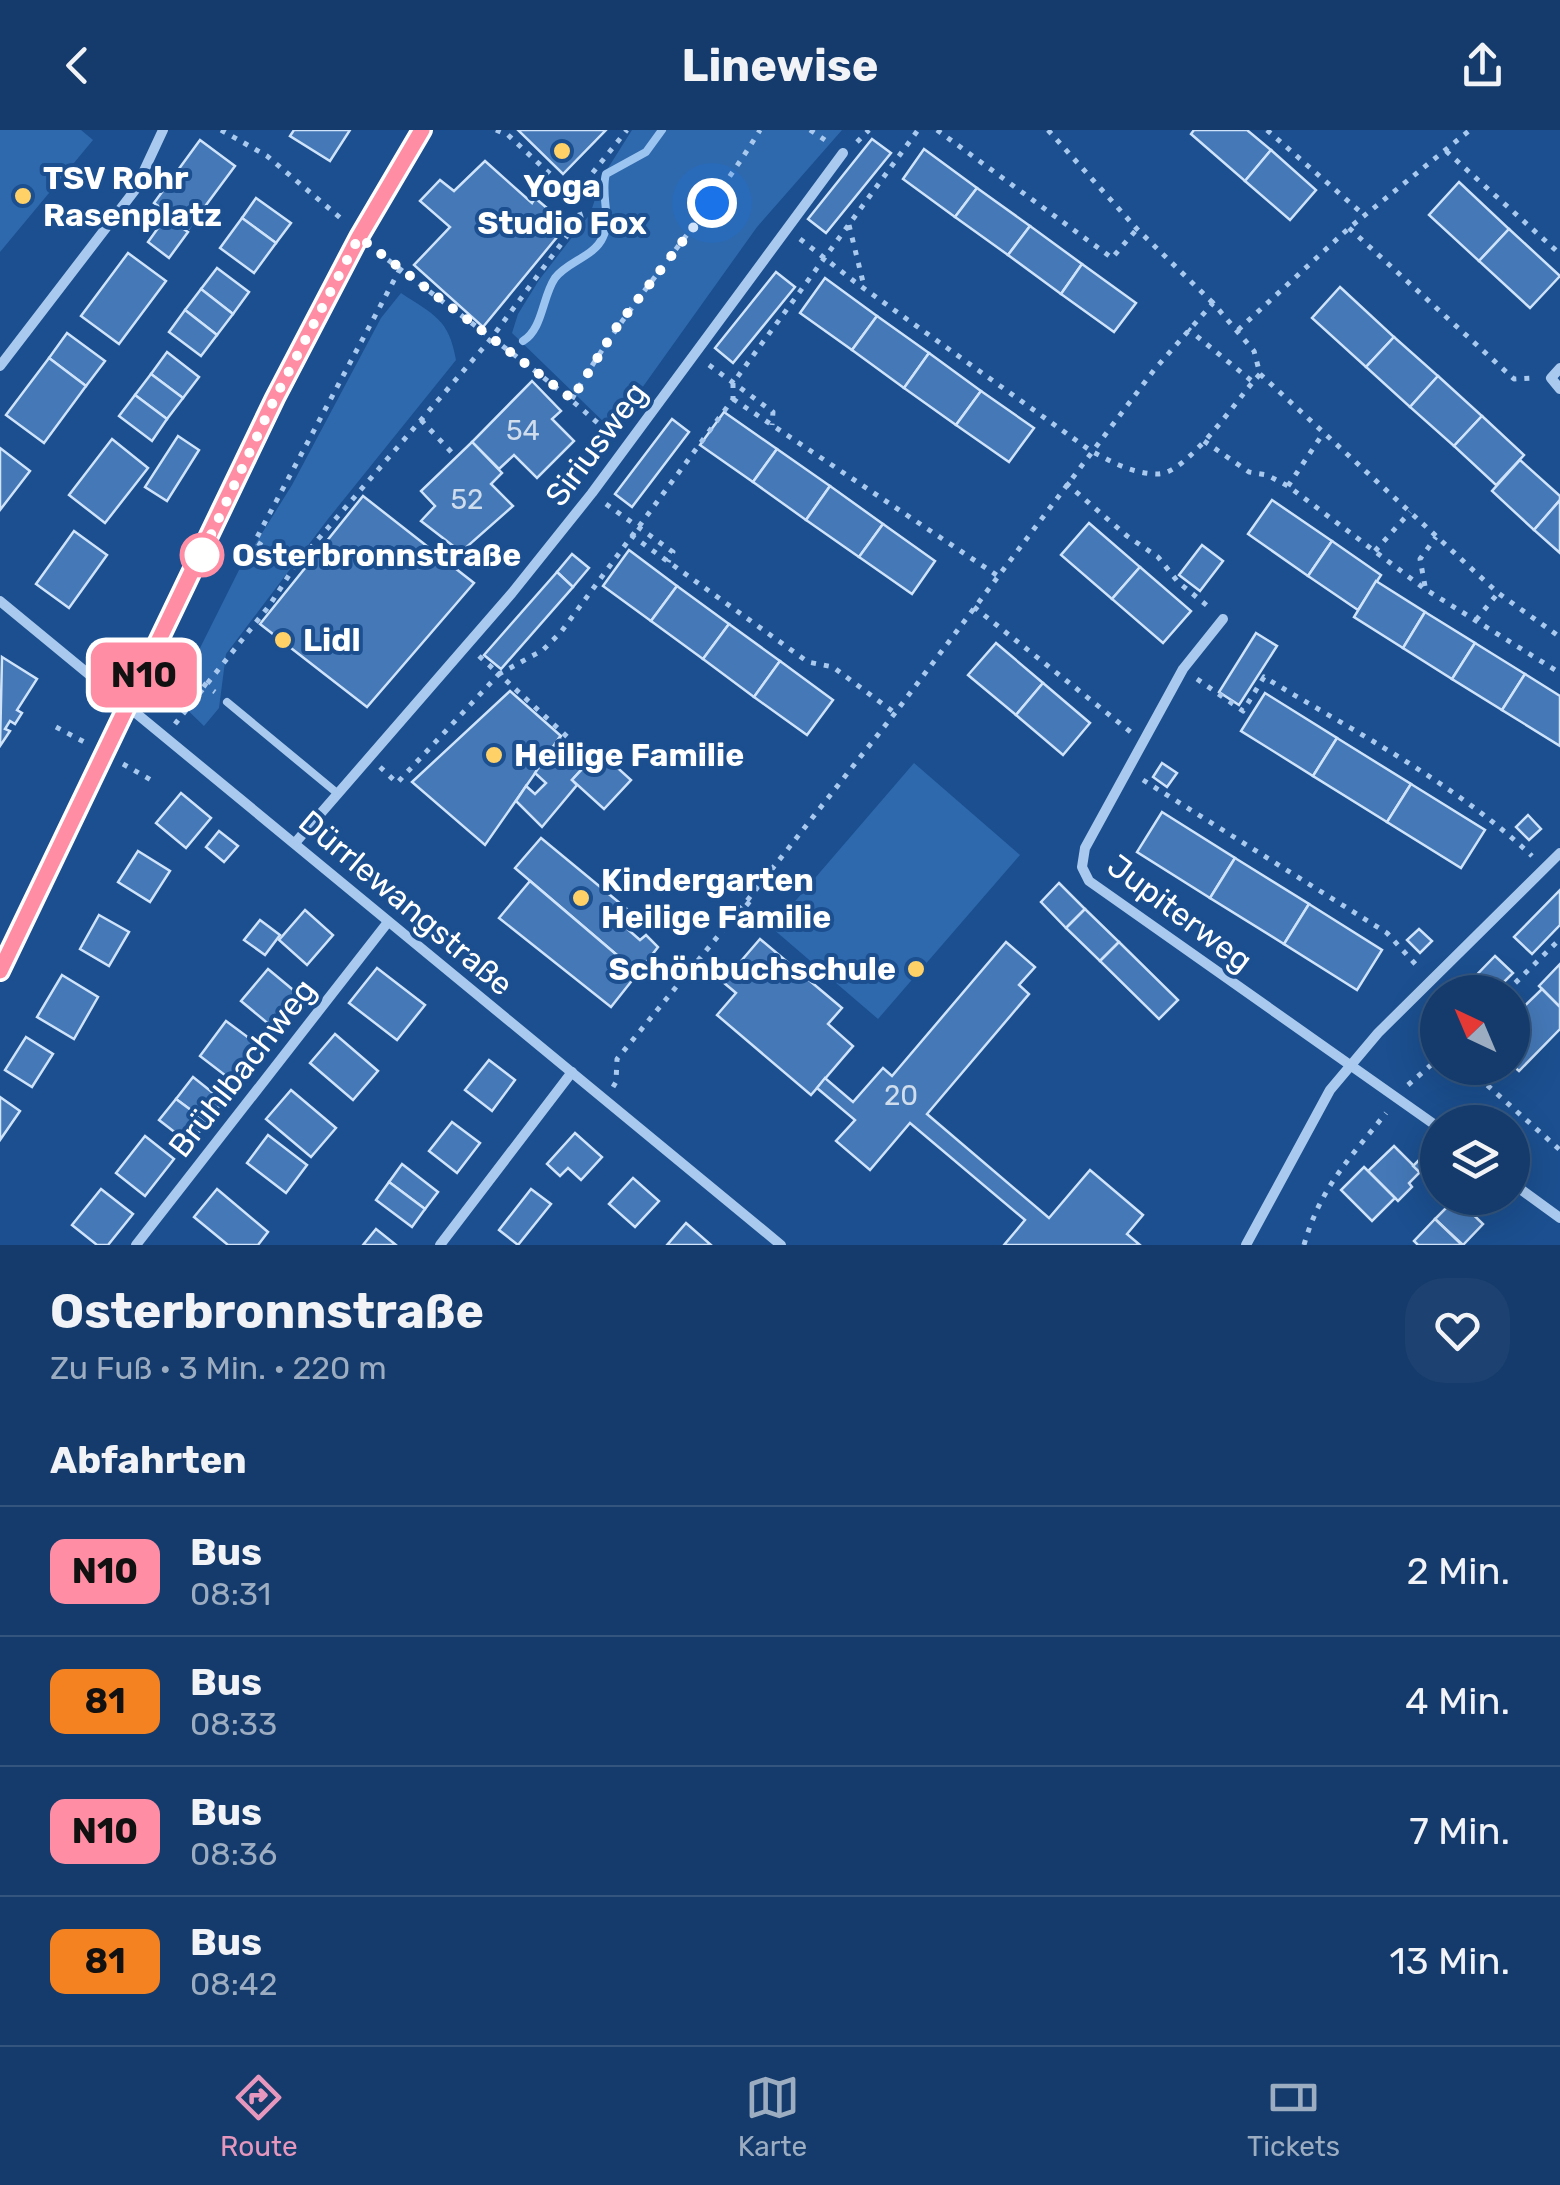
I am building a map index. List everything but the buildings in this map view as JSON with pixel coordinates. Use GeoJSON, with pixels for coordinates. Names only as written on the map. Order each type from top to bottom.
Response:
{"type":"FeatureCollection","features":[{"type":"Feature","properties":{"kind":"street"},"geometry":{"type":"LineString","coordinates":[[0,366],[135,190],[163,130]]}},
{"type":"Feature","properties":{"kind":"street"},"geometry":{"type":"LineString","coordinates":[[0,971],[275,398],[359,237],[422,130]]}},
{"type":"Feature","properties":{"kind":"street","name":"Siriusweg"},"geometry":{"type":"LineString","coordinates":[[295,843],[466,645],[626,449],[843,153]]}},
{"type":"Feature","properties":{"kind":"street"},"geometry":{"type":"LineString","coordinates":[[1560,368],[1550,378],[1560,389]]}},
{"type":"Feature","properties":{"kind":"street","name":"Dürrlewangstraße"},"geometry":{"type":"LineString","coordinates":[[0,600],[780,1245]]}},
{"type":"Feature","properties":{"kind":"street","name":"Jupiterweg"},"geometry":{"type":"LineString","coordinates":[[1224,619],[1183,668],[1084,848],[1082,868],[1089,882],[1420,1114]]}},
{"type":"Feature","properties":{"kind":"street"},"geometry":{"type":"LineString","coordinates":[[1435,975],[1560,853]]}},
{"type":"Feature","properties":{"kind":"street","name":"Brühlbachweg"},"geometry":{"type":"LineString","coordinates":[[136,1245],[388,922]]}},
{"type":"Feature","properties":{"kind":"street"},"geometry":{"type":"LineString","coordinates":[[1246,1245],[1330,1090],[1420,990]]}},
{"type":"Feature","properties":{"kind":"street"},"geometry":{"type":"LineString","coordinates":[[440,1245],[572,1072]]}},
{"type":"Feature","properties":{"kind":"street"},"geometry":{"type":"LineString","coordinates":[[1530,1196],[1560,1218]]}},
{"type":"Feature","properties":{"kind":"lane"},"geometry":{"type":"LineString","coordinates":[[228,702],[338,794]]}},
{"type":"Feature","properties":{"kind":"path"},"geometry":{"type":"LineString","coordinates":[[222,130],[267,156],[330,207],[359,237],[572,399],[626,449]]}},
{"type":"Feature","properties":{"kind":"path"},"geometry":{"type":"LineString","coordinates":[[166,736],[269,606],[295,566],[490,340],[582,217],[574,196],[508,135],[496,130]]}},
{"type":"Feature","properties":{"kind":"path"},"geometry":{"type":"LineString","coordinates":[[574,196],[627,130]]}},
{"type":"Feature","properties":{"kind":"path"},"geometry":{"type":"LineString","coordinates":[[572,399],[616,328],[712,203],[760,130]]}},
{"type":"Feature","properties":{"kind":"path"},"geometry":{"type":"LineString","coordinates":[[369,758],[397,783],[499,674],[543,650],[560,632],[733,399],[733,382],[918,130]]}},
{"type":"Feature","properties":{"kind":"path"},"geometry":{"type":"LineString","coordinates":[[937,130],[1112,258],[1137,229]]}},
{"type":"Feature","properties":{"kind":"path"},"geometry":{"type":"LineString","coordinates":[[1267,130],[1364,215]]}},
{"type":"Feature","properties":{"kind":"path"},"geometry":{"type":"LineString","coordinates":[[1238,330],[1364,215],[1470,130]]}},
{"type":"Feature","properties":{"kind":"path"},"geometry":{"type":"LineString","coordinates":[[1050,131],[1137,229],[1238,330],[1254,352],[1260,374],[1498,594],[1560,637]]}},
{"type":"Feature","properties":{"kind":"path"},"geometry":{"type":"LineString","coordinates":[[1446,150],[1560,254]]}},
{"type":"Feature","properties":{"kind":"path"},"geometry":{"type":"LineString","coordinates":[[849,225],[865,289]]}},
{"type":"Feature","properties":{"kind":"path"},"geometry":{"type":"LineString","coordinates":[[1349,228],[1514,378],[1550,378]]}},
{"type":"Feature","properties":{"kind":"path"},"geometry":{"type":"LineString","coordinates":[[809,246],[1091,451],[1127,469],[1160,474],[1173,470],[1204,441],[1260,374]]}},
{"type":"Feature","properties":{"kind":"path"},"geometry":{"type":"LineString","coordinates":[[295,566],[255,541],[400,269]]}},
{"type":"Feature","properties":{"kind":"path"},"geometry":{"type":"LineString","coordinates":[[604,1098],[616,1082],[617,1059],[895,713],[1066,483],[1212,303]]}},
{"type":"Feature","properties":{"kind":"path"},"geometry":{"type":"LineString","coordinates":[[1188,329],[1253,382]]}},
{"type":"Feature","properties":{"kind":"path"},"geometry":{"type":"LineString","coordinates":[[719,373],[773,412],[772,426]]}},
{"type":"Feature","properties":{"kind":"path"},"geometry":{"type":"LineString","coordinates":[[733,399],[998,576]]}},
{"type":"Feature","properties":{"kind":"path"},"geometry":{"type":"LineString","coordinates":[[421,420],[456,457]]}},
{"type":"Feature","properties":{"kind":"path"},"geometry":{"type":"LineString","coordinates":[[1288,486],[1324,432]]}},
{"type":"Feature","properties":{"kind":"path"},"geometry":{"type":"LineString","coordinates":[[1204,441],[1249,472],[1288,486],[1425,588],[1560,673]]}},
{"type":"Feature","properties":{"kind":"path"},"geometry":{"type":"LineString","coordinates":[[1066,483],[1127,536],[1158,557],[1178,582],[1224,619]]}},
{"type":"Feature","properties":{"kind":"path"},"geometry":{"type":"LineString","coordinates":[[1375,551],[1410,512]]}},
{"type":"Feature","properties":{"kind":"path"},"geometry":{"type":"LineString","coordinates":[[619,514],[672,552],[668,562]]}},
{"type":"Feature","properties":{"kind":"path"},"geometry":{"type":"LineString","coordinates":[[631,535],[808,662],[832,667],[895,713]]}},
{"type":"Feature","properties":{"kind":"path"},"geometry":{"type":"LineString","coordinates":[[1425,588],[1420,559],[1436,536]]}},
{"type":"Feature","properties":{"kind":"path"},"geometry":{"type":"LineString","coordinates":[[1476,620],[1498,594]]}},
{"type":"Feature","properties":{"kind":"path"},"geometry":{"type":"LineString","coordinates":[[974,607],[1145,742]]}},
{"type":"Feature","properties":{"kind":"path"},"geometry":{"type":"LineString","coordinates":[[466,645],[587,755]]}},
{"type":"Feature","properties":{"kind":"path"},"geometry":{"type":"LineString","coordinates":[[155,652],[228,702]]}},
{"type":"Feature","properties":{"kind":"path"},"geometry":{"type":"LineString","coordinates":[[1183,668],[1243,711],[1264,677],[1384,749],[1500,826],[1545,868]]}},
{"type":"Feature","properties":{"kind":"path"},"geometry":{"type":"LineString","coordinates":[[1128,771],[1387,933],[1425,975]]}},
{"type":"Feature","properties":{"kind":"path"},"geometry":{"type":"LineString","coordinates":[[746,902],[772,924]]}},
{"type":"Feature","properties":{"kind":"path"},"geometry":{"type":"LineString","coordinates":[[1523,975],[1560,939]]}},
{"type":"Feature","properties":{"kind":"path"},"geometry":{"type":"LineString","coordinates":[[1304,1245],[1332,1178],[1420,1072]]}},
{"type":"Feature","properties":{"kind":"path"},"geometry":{"type":"LineString","coordinates":[[1487,1085],[1560,1150]]}},
{"type":"Feature","properties":{"kind":"shaded area","name":"TSV Rohr Rasenplatz"},"geometry":{"type":"Polygon","coordinates":[[[0,130],[81,130],[93,140],[0,252],[0,130]]]}},
{"type":"Feature","properties":{"kind":"shaded area"},"geometry":{"type":"Polygon","coordinates":[[[632,130],[842,130],[757,227],[612,430],[512,333],[518,314],[539,280],[590,214],[603,176],[632,130]]]}},
{"type":"Feature","properties":{"kind":"shaded area"},"geometry":{"type":"Polygon","coordinates":[[[401,293],[444,327],[456,360],[226,654],[219,708],[204,726],[175,698],[239,570],[292,485],[381,318],[401,293]]]}},
{"type":"Feature","properties":{"kind":"shaded area"},"geometry":{"type":"Polygon","coordinates":[[[914,763],[1020,855],[878,1019],[772,928],[914,763]]]}},
{"type":"Feature","properties":{"kind":"waterway"},"geometry":{"type":"LineString","coordinates":[[523,341],[535,329],[555,278],[594,249],[603,237],[606,174],[646,152],[662,130]]}},
{"type":"Feature","properties":{"kind":"bus line","name":"N10"},"geometry":{"type":"LineString","coordinates":[[0,971],[275,398],[359,237],[422,130]]}},
{"type":"Feature","properties":{"kind":"place","name":"Yoga Studio Fox"},"geometry":{"type":"Point","coordinates":[562,151]}},
{"type":"Feature","properties":{"kind":"place","name":"TSV Rohr Rasenplatz"},"geometry":{"type":"Point","coordinates":[23,196]}},
{"type":"Feature","properties":{"kind":"place","name":"Osterbronnstraße"},"geometry":{"type":"Point","coordinates":[202,555]}},
{"type":"Feature","properties":{"kind":"place","name":"Lidl"},"geometry":{"type":"Point","coordinates":[283,640]}},
{"type":"Feature","properties":{"kind":"place","name":"Heilige Familie"},"geometry":{"type":"Point","coordinates":[494,755]}},
{"type":"Feature","properties":{"kind":"place","name":"Kindergarten Heilige Familie"},"geometry":{"type":"Point","coordinates":[581,898]}},
{"type":"Feature","properties":{"kind":"place","name":"Schönbuchschule"},"geometry":{"type":"Point","coordinates":[916,969]}},
{"type":"Feature","properties":{"kind":"route"},"geometry":{"type":"LineString","coordinates":[[202,555],[195,569],[275,398],[359,237],[572,399],[616,328],[712,203]]}}]}
